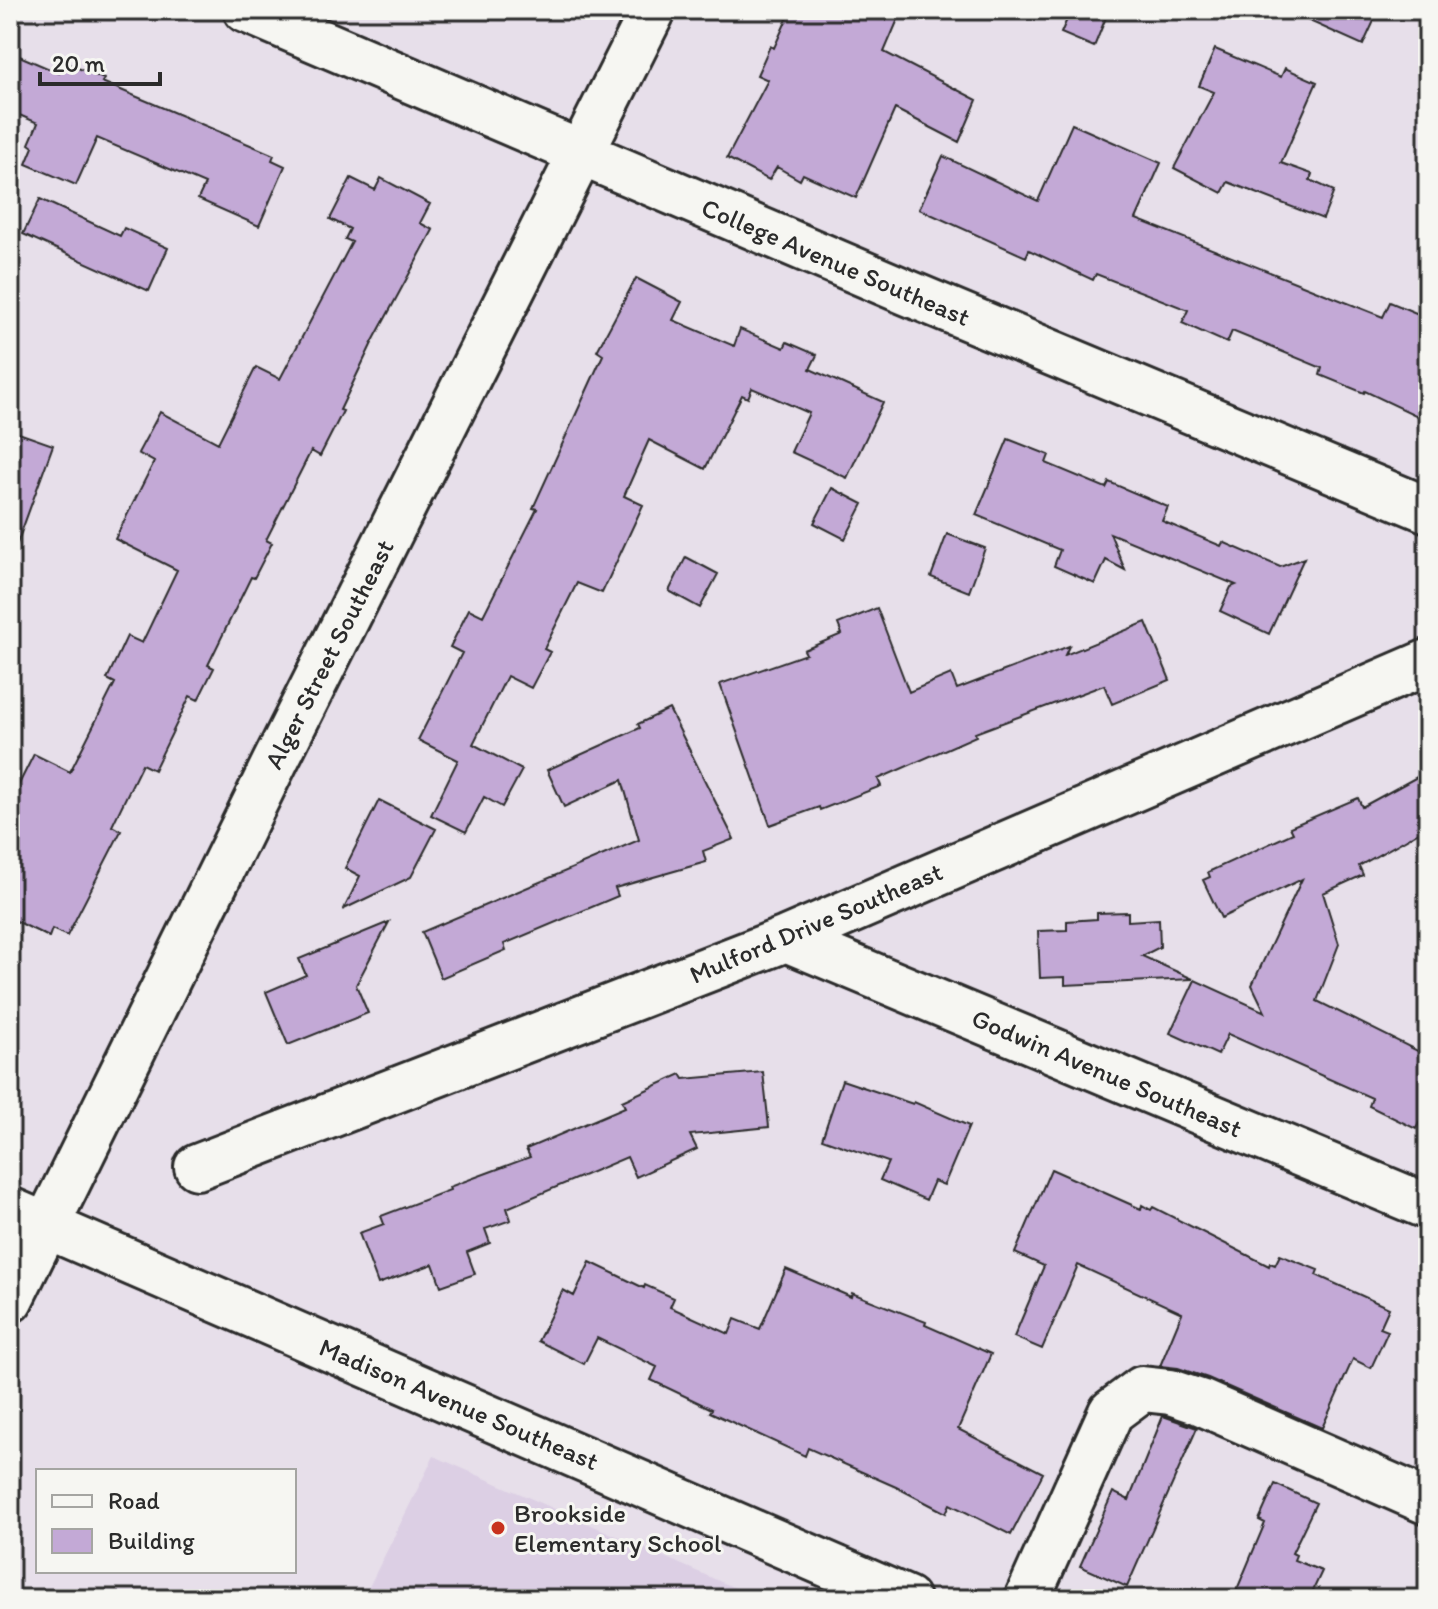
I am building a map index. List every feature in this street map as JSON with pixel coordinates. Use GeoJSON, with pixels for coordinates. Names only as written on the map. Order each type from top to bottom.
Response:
{"type":"FeatureCollection","features":[{"type":"Feature","properties":{"kind":"street","name":"College Avenue Southeast"},"geometry":{"type":"LineString","coordinates":[[246,10],[920,299],[1428,510]]}},
{"type":"Feature","properties":{"kind":"street","name":"Alger Street Southeast"},"geometry":{"type":"LineString","coordinates":[[10,1300],[28,1218],[275,762],[653,10]]}},
{"type":"Feature","properties":{"kind":"street","name":"Mulford Drive Southeast"},"geometry":{"type":"LineString","coordinates":[[197,1167],[786,939],[1428,662]]}},
{"type":"Feature","properties":{"kind":"street","name":"Godwin Avenue Southeast"},"geometry":{"type":"LineString","coordinates":[[786,939],[1428,1207]]}},
{"type":"Feature","properties":{"kind":"street","name":"Madison Avenue Southeast"},"geometry":{"type":"LineString","coordinates":[[28,1218],[907,1599]]}},
{"type":"Feature","properties":{"kind":"street"},"geometry":{"type":"LineString","coordinates":[[1027,1599],[1111,1412],[1142,1389],[1170,1392],[1200,1402],[1428,1502]]}},
{"type":"Feature","properties":{"kind":"shaded area","name":"Brookside Elementary School"},"geometry":{"type":"Polygon","coordinates":[[[434,1456],[760,1599],[363,1599],[434,1456]]]}},
{"type":"Feature","properties":{"kind":"building"},"geometry":{"type":"Polygon","coordinates":[[[791,10],[902,10],[884,52],[977,100],[959,142],[895,109],[856,198],[803,174],[800,180],[777,167],[769,180],[727,158],[768,80],[757,75],[770,46],[774,48],[791,10]]]}},
{"type":"Feature","properties":{"kind":"building"},"geometry":{"type":"Polygon","coordinates":[[[1071,10],[1109,10],[1094,47],[1061,33],[1071,10]]]}},
{"type":"Feature","properties":{"kind":"building"},"geometry":{"type":"Polygon","coordinates":[[[1285,10],[1379,10],[1363,45],[1285,10]]]}},
{"type":"Feature","properties":{"kind":"building"},"geometry":{"type":"Polygon","coordinates":[[[1215,49],[1281,77],[1285,68],[1317,82],[1281,163],[1312,174],[1310,180],[1334,191],[1323,219],[1228,182],[1222,193],[1174,168],[1214,92],[1199,86],[1215,49]]]}},
{"type":"Feature","properties":{"kind":"building"},"geometry":{"type":"Polygon","coordinates":[[[10,52],[59,73],[64,62],[104,79],[102,82],[274,155],[272,160],[285,166],[259,226],[198,199],[205,184],[97,138],[76,185],[26,164],[33,147],[29,144],[38,123],[10,111],[10,52]]]}},
{"type":"Feature","properties":{"kind":"building"},"geometry":{"type":"Polygon","coordinates":[[[1072,124],[1161,163],[1136,219],[1383,317],[1390,302],[1428,318],[1428,421],[1365,391],[1320,375],[1322,368],[1232,331],[1227,343],[1182,323],[1188,310],[1096,274],[1093,280],[1029,250],[1026,257],[919,209],[943,156],[1038,201],[1072,124]]]}},
{"type":"Feature","properties":{"kind":"building"},"geometry":{"type":"Polygon","coordinates":[[[351,178],[375,190],[381,178],[430,204],[420,223],[433,230],[372,343],[320,456],[311,451],[266,540],[272,543],[254,578],[251,577],[208,665],[214,668],[198,700],[190,696],[154,770],[142,764],[112,826],[121,831],[67,936],[52,929],[49,937],[10,918],[10,802],[34,754],[70,772],[115,683],[107,679],[127,636],[142,643],[177,570],[115,539],[154,462],[138,453],[160,412],[218,443],[256,367],[280,379],[352,242],[345,239],[350,229],[330,219],[351,178]]]}},
{"type":"Feature","properties":{"kind":"building"},"geometry":{"type":"Polygon","coordinates":[[[40,199],[120,236],[124,228],[168,248],[149,291],[23,234],[40,199]]]}},
{"type":"Feature","properties":{"kind":"building"},"geometry":{"type":"Polygon","coordinates":[[[636,278],[682,302],[673,320],[734,346],[740,329],[784,348],[787,342],[817,355],[810,369],[883,402],[847,478],[791,452],[809,413],[752,388],[748,398],[742,395],[705,469],[649,440],[624,496],[643,505],[602,593],[577,583],[544,649],[550,652],[531,688],[507,676],[473,744],[522,770],[502,807],[484,797],[466,832],[431,815],[458,760],[418,740],[462,653],[450,647],[469,609],[483,616],[537,509],[533,508],[603,355],[597,351],[636,278]]]}},
{"type":"Feature","properties":{"kind":"building"},"geometry":{"type":"Polygon","coordinates":[[[10,430],[53,445],[14,552],[10,551],[10,430]]]}},
{"type":"Feature","properties":{"kind":"building"},"geometry":{"type":"Polygon","coordinates":[[[1008,439],[1049,455],[1046,463],[1106,488],[1109,482],[1168,507],[1162,521],[1221,546],[1223,542],[1280,567],[1304,558],[1269,634],[1220,611],[1231,587],[1236,585],[1110,533],[1125,570],[1106,560],[1095,584],[1054,566],[1060,550],[976,515],[1008,439]]]}},
{"type":"Feature","properties":{"kind":"building"},"geometry":{"type":"Polygon","coordinates":[[[832,488],[863,504],[845,539],[814,523],[832,488]]]}},
{"type":"Feature","properties":{"kind":"building"},"geometry":{"type":"Polygon","coordinates":[[[947,534],[985,548],[969,592],[931,577],[947,534]]]}},
{"type":"Feature","properties":{"kind":"building"},"geometry":{"type":"Polygon","coordinates":[[[686,557],[718,574],[700,608],[669,591],[686,557]]]}},
{"type":"Feature","properties":{"kind":"building"},"geometry":{"type":"Polygon","coordinates":[[[877,608],[909,692],[951,674],[957,689],[1069,646],[1065,655],[1146,622],[1170,680],[1112,704],[1104,685],[975,733],[976,736],[878,779],[881,786],[820,810],[819,807],[770,825],[720,684],[806,654],[804,650],[842,634],[838,624],[877,608]]]}},
{"type":"Feature","properties":{"kind":"building"},"geometry":{"type":"Polygon","coordinates":[[[669,709],[734,839],[703,851],[706,862],[615,888],[618,896],[504,944],[506,950],[441,978],[422,932],[639,840],[622,780],[564,807],[547,770],[640,728],[638,724],[669,709]]]}},
{"type":"Feature","properties":{"kind":"building"},"geometry":{"type":"Polygon","coordinates":[[[1428,771],[1428,827],[1359,866],[1363,875],[1323,893],[1339,944],[1317,1001],[1428,1056],[1428,1106],[1416,1129],[1369,1106],[1372,1098],[1228,1034],[1218,1055],[1170,1033],[1195,980],[1265,1012],[1252,985],[1302,879],[1221,918],[1203,880],[1210,877],[1208,872],[1293,833],[1290,827],[1358,798],[1362,807],[1428,771]]]}},
{"type":"Feature","properties":{"kind":"building"},"geometry":{"type":"Polygon","coordinates":[[[379,800],[436,829],[411,877],[344,909],[360,876],[345,868],[379,800]]]}},
{"type":"Feature","properties":{"kind":"building"},"geometry":{"type":"Polygon","coordinates":[[[1128,912],[1128,921],[1159,919],[1160,947],[1142,956],[1193,979],[1065,985],[1065,977],[1040,978],[1038,931],[1067,930],[1067,921],[1097,919],[1097,913],[1128,912]]]}},
{"type":"Feature","properties":{"kind":"building"},"geometry":{"type":"Polygon","coordinates":[[[389,922],[356,985],[368,1013],[288,1045],[266,992],[306,975],[299,959],[389,922]]]}},
{"type":"Feature","properties":{"kind":"building"},"geometry":{"type":"Polygon","coordinates":[[[763,1072],[769,1127],[690,1135],[697,1149],[636,1177],[627,1157],[507,1208],[511,1220],[485,1229],[490,1243],[467,1252],[475,1274],[441,1286],[433,1264],[378,1284],[359,1233],[384,1224],[381,1216],[530,1157],[526,1149],[625,1107],[622,1101],[681,1074],[684,1079],[763,1072]]]}},
{"type":"Feature","properties":{"kind":"building"},"geometry":{"type":"Polygon","coordinates":[[[842,1080],[914,1102],[969,1126],[944,1185],[934,1181],[926,1200],[880,1180],[888,1162],[822,1139],[842,1080]]]}},
{"type":"Feature","properties":{"kind":"building"},"geometry":{"type":"Polygon","coordinates":[[[1051,1169],[1141,1209],[1142,1205],[1151,1210],[1153,1207],[1269,1266],[1270,1263],[1275,1265],[1280,1255],[1318,1270],[1316,1275],[1389,1308],[1380,1328],[1388,1331],[1371,1368],[1353,1359],[1322,1428],[1208,1378],[1178,1368],[1160,1366],[1182,1313],[1078,1265],[1042,1349],[1014,1337],[1044,1266],[1015,1253],[1051,1169]]]}},
{"type":"Feature","properties":{"kind":"building"},"geometry":{"type":"Polygon","coordinates":[[[590,1262],[644,1288],[645,1285],[674,1298],[670,1307],[729,1334],[735,1319],[760,1329],[786,1269],[851,1297],[852,1293],[926,1322],[925,1325],[991,1354],[958,1429],[1043,1473],[1011,1535],[950,1504],[946,1513],[808,1448],[805,1456],[710,1412],[712,1409],[651,1380],[657,1367],[597,1338],[584,1364],[538,1341],[563,1290],[574,1296],[590,1262]]]}},
{"type":"Feature","properties":{"kind":"building"},"geometry":{"type":"Polygon","coordinates":[[[1163,1416],[1197,1428],[1127,1587],[1080,1566],[1113,1492],[1129,1500],[1163,1416]]]}},
{"type":"Feature","properties":{"kind":"building"},"geometry":{"type":"Polygon","coordinates":[[[1275,1484],[1316,1503],[1292,1553],[1296,1555],[1294,1560],[1322,1571],[1309,1599],[1233,1599],[1265,1523],[1259,1520],[1275,1484]]]}},
{"type":"Feature","properties":{"kind":"place","name":"Brookside Elementary School"},"geometry":{"type":"Point","coordinates":[498,1528]}}]}
